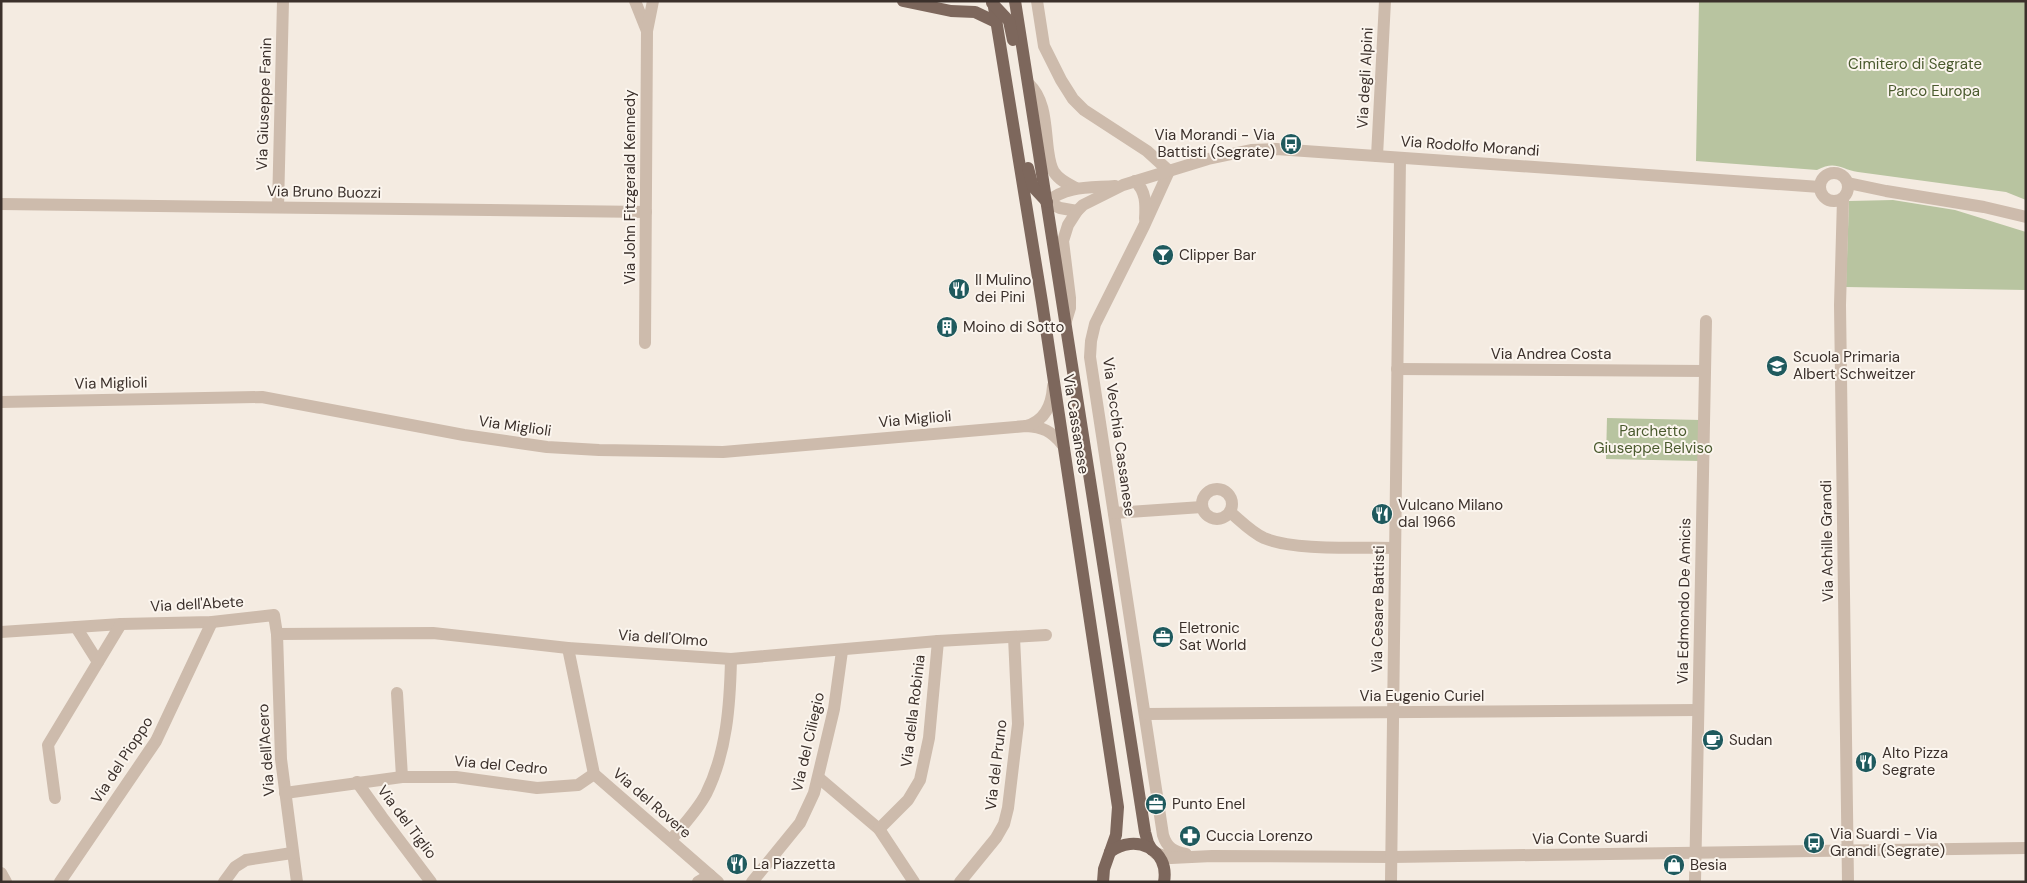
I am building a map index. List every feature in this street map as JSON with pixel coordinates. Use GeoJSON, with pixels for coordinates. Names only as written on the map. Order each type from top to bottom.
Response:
{"type":"FeatureCollection","features":[{"type":"Feature","properties":{"kind":"main road"},"geometry":{"type":"LineString","coordinates":[[899,1],[950,12],[976,12],[984,10],[993,2],[1009,21],[1018,67],[1029,84]]}},
{"type":"Feature","properties":{"kind":"main road","name":"Via Cassanese"},"geometry":{"type":"LineString","coordinates":[[1015,1],[1144,822],[1148,843],[1165,870],[1164,882]]}},
{"type":"Feature","properties":{"kind":"main road","name":"Via Cassanese"},"geometry":{"type":"LineString","coordinates":[[993,2],[1030,223],[1118,807],[1116,835],[1104,868],[1104,882]]}},
{"type":"Feature","properties":{"kind":"main road"},"geometry":{"type":"LineString","coordinates":[[976,12],[996,22]]}},
{"type":"Feature","properties":{"kind":"main road"},"geometry":{"type":"LineString","coordinates":[[1016,142],[1024,150],[1033,187],[1047,202],[1030,223]]}},
{"type":"Feature","properties":{"kind":"main road"},"geometry":{"type":"LineString","coordinates":[[1110,852],[1121,846],[1135,843],[1141,844],[1154,852]]}},
{"type":"Feature","properties":{"kind":"street","name":"Via Giuseppe Fanin"},"geometry":{"type":"LineString","coordinates":[[278,207],[283,1]]}},
{"type":"Feature","properties":{"kind":"street","name":"Via John Fitzgerald Kennedy"},"geometry":{"type":"LineString","coordinates":[[635,1],[647,31]]}},
{"type":"Feature","properties":{"kind":"street","name":"Via John Fitzgerald Kennedy"},"geometry":{"type":"LineString","coordinates":[[645,343],[647,31],[653,1]]}},
{"type":"Feature","properties":{"kind":"street"},"geometry":{"type":"LineString","coordinates":[[1037,1],[1044,46],[1061,80],[1074,99],[1084,110],[1147,151],[1169,171]]}},
{"type":"Feature","properties":{"kind":"street","name":"Via degli Alpini"},"geometry":{"type":"LineString","coordinates":[[1377,156],[1385,1]]}},
{"type":"Feature","properties":{"kind":"street"},"geometry":{"type":"LineString","coordinates":[[1029,84],[1037,93],[1042,104],[1053,171],[1066,183],[1076,188]]}},
{"type":"Feature","properties":{"kind":"street","name":"Via Rodolfo Morandi"},"geometry":{"type":"LineString","coordinates":[[1066,321],[1070,308],[1070,298],[1063,241],[1065,232],[1077,211],[1091,200],[1129,183],[1222,155],[1264,149],[1820,187]]}},
{"type":"Feature","properties":{"kind":"street","name":"Via Cesare Battisti"},"geometry":{"type":"LineString","coordinates":[[1391,882],[1400,158]]}},
{"type":"Feature","properties":{"kind":"street","name":"Via Vecchia Cassanese"},"geometry":{"type":"LineString","coordinates":[[1169,171],[1095,324],[1090,357],[1165,841],[1167,846],[1174,851],[1206,856]]}},
{"type":"Feature","properties":{"kind":"street"},"geometry":{"type":"LineString","coordinates":[[1846,192],[1844,176],[1834,173],[1826,176],[1820,187],[1823,196],[1828,200],[1837,201],[1846,192],[1886,192],[1984,207],[2026,217]]}},
{"type":"Feature","properties":{"kind":"street"},"geometry":{"type":"LineString","coordinates":[[1129,183],[1144,193],[1146,205],[1144,226]]}},
{"type":"Feature","properties":{"kind":"street","name":"Via Rodolfo Morandi"},"geometry":{"type":"LineString","coordinates":[[1047,202],[1057,194],[1076,188],[1129,183]]}},
{"type":"Feature","properties":{"kind":"street","name":"Via Achille Grandi"},"geometry":{"type":"LineString","coordinates":[[1846,192],[1840,305],[1848,882]]}},
{"type":"Feature","properties":{"kind":"street"},"geometry":{"type":"LineString","coordinates":[[1047,202],[1060,208],[1077,211]]}},
{"type":"Feature","properties":{"kind":"street","name":"Via Bruno Buozzi"},"geometry":{"type":"LineString","coordinates":[[1,204],[646,212]]}},
{"type":"Feature","properties":{"kind":"street","name":"Via Edmondo De Amicis"},"geometry":{"type":"LineString","coordinates":[[1695,882],[1706,321]]}},
{"type":"Feature","properties":{"kind":"street","name":"Via Andrea Costa"},"geometry":{"type":"LineString","coordinates":[[1397,369],[1705,371]]}},
{"type":"Feature","properties":{"kind":"street"},"geometry":{"type":"LineString","coordinates":[[1026,426],[1038,421],[1047,410],[1052,394],[1053,382]]}},
{"type":"Feature","properties":{"kind":"street","name":"Via Miglioli"},"geometry":{"type":"LineString","coordinates":[[1,402],[262,397],[464,435],[546,447],[599,450],[722,452],[1026,426]]}},
{"type":"Feature","properties":{"kind":"street"},"geometry":{"type":"LineString","coordinates":[[1026,426],[1046,429],[1062,444]]}},
{"type":"Feature","properties":{"kind":"street"},"geometry":{"type":"LineString","coordinates":[[1215,489],[1224,490],[1231,498],[1232,507],[1230,512],[1224,518],[1216,519],[1209,517],[1202,507],[1203,497],[1206,493],[1215,489]]}},
{"type":"Feature","properties":{"kind":"street"},"geometry":{"type":"LineString","coordinates":[[1114,513],[1202,507]]}},
{"type":"Feature","properties":{"kind":"street"},"geometry":{"type":"LineString","coordinates":[[1230,512],[1251,530],[1272,541],[1295,546],[1395,548]]}},
{"type":"Feature","properties":{"kind":"street","name":"Via dell'Abete"},"geometry":{"type":"LineString","coordinates":[[1,632],[76,626],[212,622],[274,615]]}},
{"type":"Feature","properties":{"kind":"street","name":"Via dell'Acero"},"geometry":{"type":"LineString","coordinates":[[274,615],[277,634],[281,759],[297,882]]}},
{"type":"Feature","properties":{"kind":"street","name":"Via del Pioppo"},"geometry":{"type":"LineString","coordinates":[[60,882],[156,741],[212,622]]}},
{"type":"Feature","properties":{"kind":"street"},"geometry":{"type":"LineString","coordinates":[[55,798],[48,745],[121,624]]}},
{"type":"Feature","properties":{"kind":"street"},"geometry":{"type":"LineString","coordinates":[[76,626],[98,662]]}},
{"type":"Feature","properties":{"kind":"street","name":"Via dell'Olmo"},"geometry":{"type":"LineString","coordinates":[[277,634],[433,633],[568,648],[731,658],[842,651],[938,641],[1046,635]]}},
{"type":"Feature","properties":{"kind":"street","name":"Via del Pruno"},"geometry":{"type":"LineString","coordinates":[[960,882],[996,838],[1007,813],[1018,724],[1014,637]]}},
{"type":"Feature","properties":{"kind":"street","name":"Via della Robinia"},"geometry":{"type":"LineString","coordinates":[[879,830],[908,800],[920,780],[928,738],[938,641]]}},
{"type":"Feature","properties":{"kind":"street","name":"Via del Rovere"},"geometry":{"type":"LineString","coordinates":[[568,648],[594,774],[714,878]]}},
{"type":"Feature","properties":{"kind":"street","name":"Via del Ciliegio"},"geometry":{"type":"LineString","coordinates":[[752,882],[800,823],[808,807],[819,778],[835,702],[842,651]]}},
{"type":"Feature","properties":{"kind":"street"},"geometry":{"type":"LineString","coordinates":[[671,840],[700,804],[715,771],[729,710],[731,658]]}},
{"type":"Feature","properties":{"kind":"street"},"geometry":{"type":"LineString","coordinates":[[397,693],[402,777]]}},
{"type":"Feature","properties":{"kind":"street","name":"Via Eugenio Curiel"},"geometry":{"type":"LineString","coordinates":[[1146,714],[1698,710]]}},
{"type":"Feature","properties":{"kind":"street","name":"Via del Cedro"},"geometry":{"type":"LineString","coordinates":[[285,793],[402,777],[456,777],[537,788],[578,784],[594,774]]}},
{"type":"Feature","properties":{"kind":"street"},"geometry":{"type":"LineString","coordinates":[[819,778],[879,830],[914,882]]}},
{"type":"Feature","properties":{"kind":"street","name":"Via del Tiglio"},"geometry":{"type":"LineString","coordinates":[[357,782],[431,882]]}},
{"type":"Feature","properties":{"kind":"street","name":"Via Conte Suardi"},"geometry":{"type":"LineString","coordinates":[[1154,852],[1172,858],[1206,856],[1392,857],[1847,849],[2026,848]]}},
{"type":"Feature","properties":{"kind":"street"},"geometry":{"type":"LineString","coordinates":[[224,882],[235,867],[242,862],[292,853]]}},
{"type":"Feature","properties":{"kind":"street"},"geometry":{"type":"LineString","coordinates":[[698,882],[714,878]]}},
{"type":"Feature","properties":{"kind":"green space","name":"Parco Europa"},"geometry":{"type":"Polygon","coordinates":[[[1699,1],[2026,1],[2026,200],[2006,192],[1858,172],[1833,165],[1817,170],[1696,161],[1699,1]]]}},
{"type":"Feature","properties":{"kind":"green space"},"geometry":{"type":"Polygon","coordinates":[[[1893,200],[1955,210],[2026,232],[2026,290],[1846,287],[1849,201],[1893,200]]]}},
{"type":"Feature","properties":{"kind":"green space","name":"Parchetto Giuseppe Belviso"},"geometry":{"type":"Polygon","coordinates":[[[1607,418],[1701,420],[1700,461],[1606,459],[1607,418]]]}},
{"type":"Feature","properties":{"kind":"place","name":"Via Morandi - Via Battisti (Segrate)"},"geometry":{"type":"Point","coordinates":[1291,144]}},
{"type":"Feature","properties":{"kind":"place","name":"Clipper Bar"},"geometry":{"type":"Point","coordinates":[1163,255]}},
{"type":"Feature","properties":{"kind":"place","name":"Il Mulino dei Pini"},"geometry":{"type":"Point","coordinates":[959,289]}},
{"type":"Feature","properties":{"kind":"place","name":"Moino di Sotto"},"geometry":{"type":"Point","coordinates":[947,327]}},
{"type":"Feature","properties":{"kind":"place","name":"Scuola Primaria Albert Schweitzer"},"geometry":{"type":"Point","coordinates":[1777,366]}},
{"type":"Feature","properties":{"kind":"place","name":"Vulcano Milano dal 1966"},"geometry":{"type":"Point","coordinates":[1382,514]}},
{"type":"Feature","properties":{"kind":"place","name":"Eletronic Sat World"},"geometry":{"type":"Point","coordinates":[1163,637]}},
{"type":"Feature","properties":{"kind":"place","name":"Sudan"},"geometry":{"type":"Point","coordinates":[1713,740]}},
{"type":"Feature","properties":{"kind":"place","name":"Alto Pizza Segrate"},"geometry":{"type":"Point","coordinates":[1866,762]}},
{"type":"Feature","properties":{"kind":"place","name":"Punto Enel"},"geometry":{"type":"Point","coordinates":[1156,804]}},
{"type":"Feature","properties":{"kind":"place","name":"Cuccia Lorenzo"},"geometry":{"type":"Point","coordinates":[1190,836]}},
{"type":"Feature","properties":{"kind":"place","name":"Via Suardi - Via Grandi (Segrate)"},"geometry":{"type":"Point","coordinates":[1814,843]}},
{"type":"Feature","properties":{"kind":"place","name":"La Piazzetta"},"geometry":{"type":"Point","coordinates":[737,864]}},
{"type":"Feature","properties":{"kind":"place","name":"Besia"},"geometry":{"type":"Point","coordinates":[1674,865]}},
{"type":"Feature","properties":{"kind":"park label","name":"Cimitero di Segrate"},"geometry":{"type":"Point","coordinates":[1915,64]}}]}
